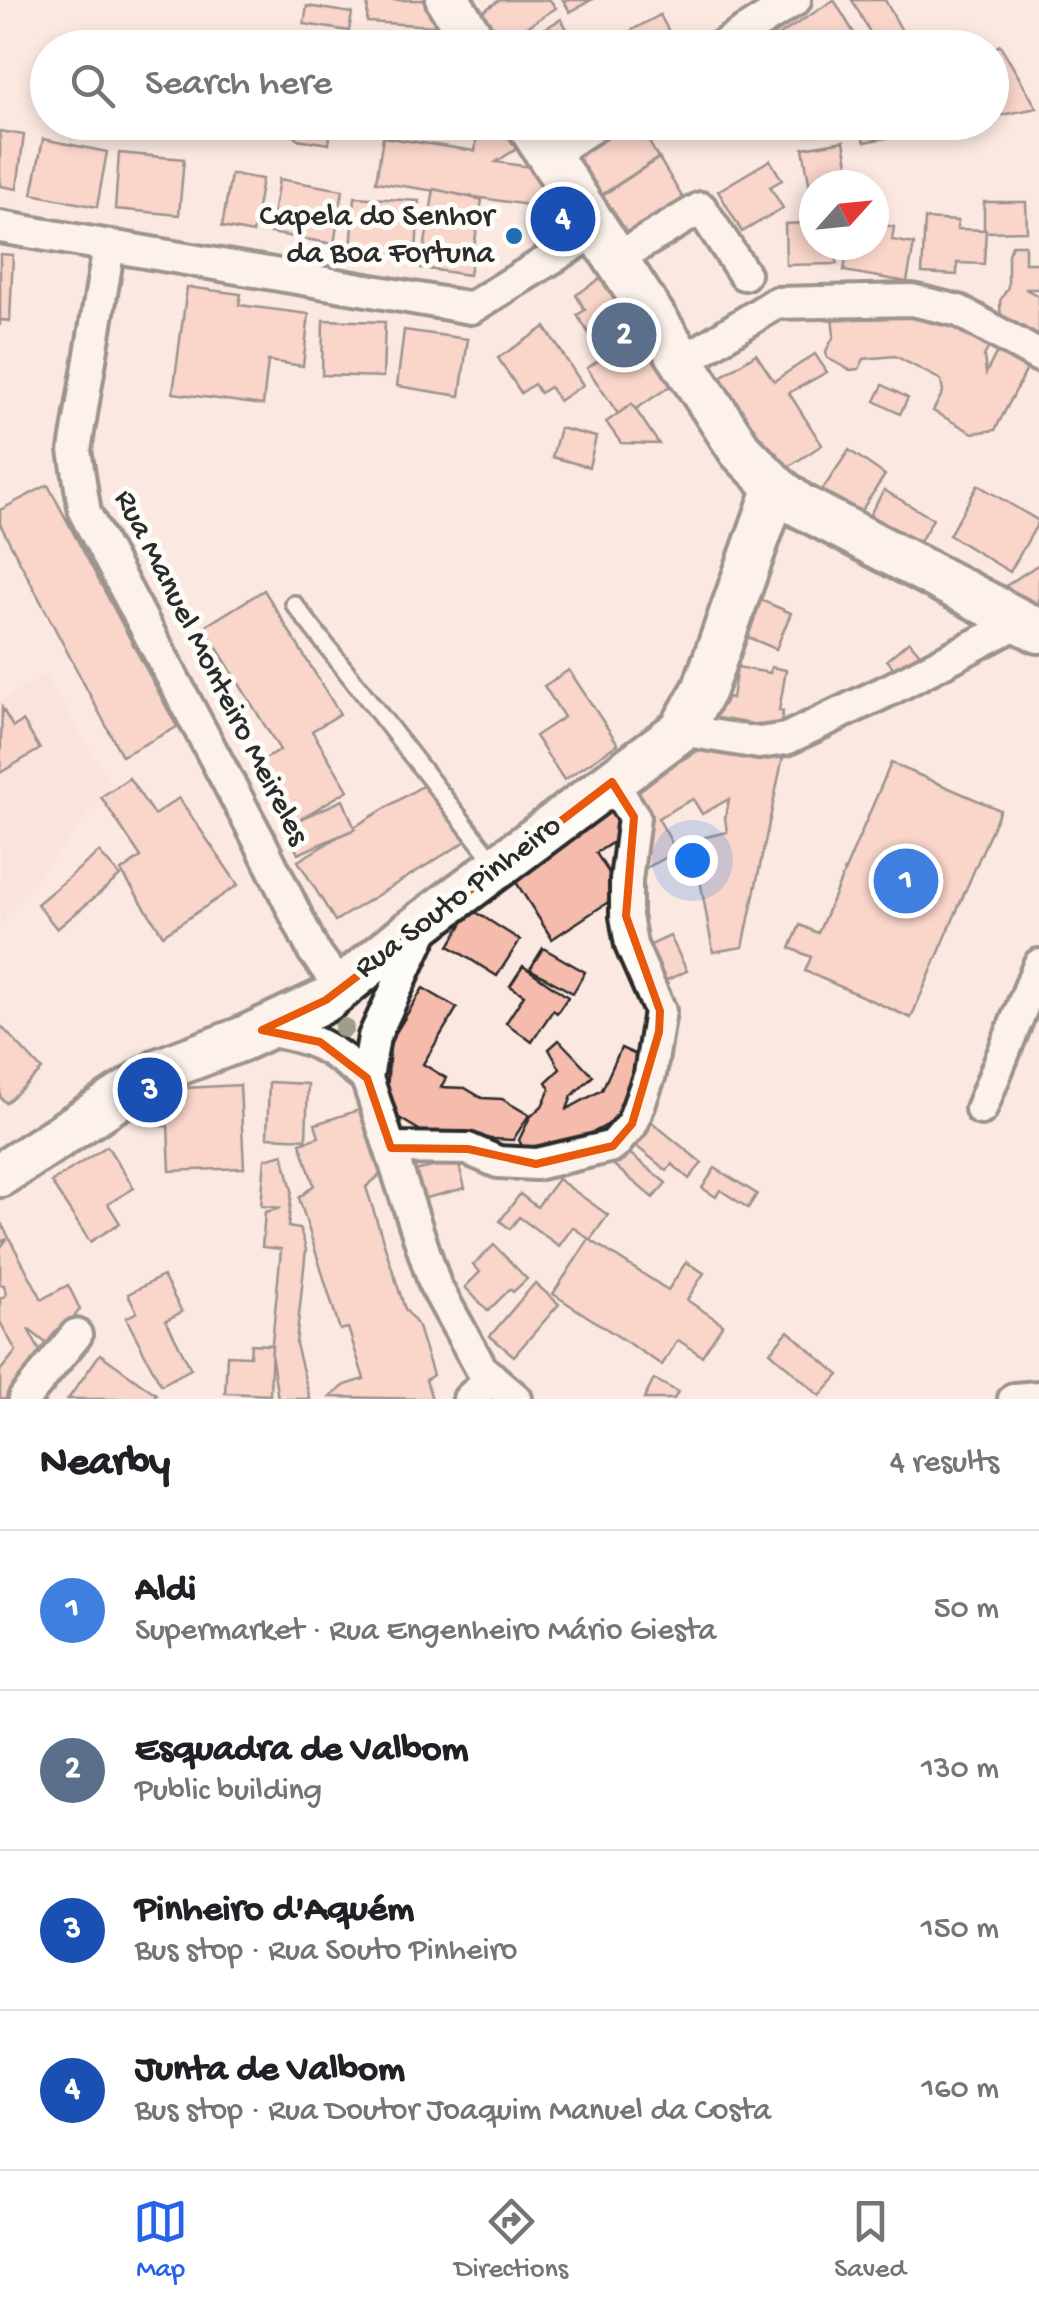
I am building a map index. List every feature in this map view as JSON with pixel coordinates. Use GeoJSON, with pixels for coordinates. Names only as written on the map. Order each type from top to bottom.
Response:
{"type":"FeatureCollection","features":[{"type":"Feature","properties":{"kind":"street"},"geometry":{"type":"LineString","coordinates":[[448,0],[467,30]]}},
{"type":"Feature","properties":{"kind":"street"},"geometry":{"type":"LineString","coordinates":[[748,30],[796,0]]}},
{"type":"Feature","properties":{"kind":"street"},"geometry":{"type":"LineString","coordinates":[[538,140],[740,450],[776,488],[800,505],[1033,621]]}},
{"type":"Feature","properties":{"kind":"street"},"geometry":{"type":"LineString","coordinates":[[0,227],[471,308],[605,246],[701,208],[744,274]]}},
{"type":"Feature","properties":{"kind":"street","name":"Rua Manuel Monteiro Meireles"},"geometry":{"type":"LineString","coordinates":[[109,246],[75,450],[85,512],[313,950],[341,988]]}},
{"type":"Feature","properties":{"kind":"street"},"geometry":{"type":"LineString","coordinates":[[681,363],[776,303],[912,300],[960,311],[1039,356]]}},
{"type":"Feature","properties":{"kind":"street","name":"Rua Souto Pinheiro"},"geometry":{"type":"LineString","coordinates":[[0,1175],[163,1069],[326,1000],[680,730],[704,690],[776,488]]}},
{"type":"Feature","properties":{"kind":"street"},"geometry":{"type":"LineString","coordinates":[[680,730],[760,742],[786,738],[1033,621]]}},
{"type":"Feature","properties":{"kind":"street"},"geometry":{"type":"LineString","coordinates":[[391,1148],[468,1149],[498,1162],[536,1164],[613,1146],[632,1124],[650,1074],[660,1011],[632,945],[626,916],[634,817],[612,782]]}},
{"type":"Feature","properties":{"kind":"street"},"geometry":{"type":"LineString","coordinates":[[429,918],[374,1037],[367,1078],[435,1285],[482,1370],[516,1399]]}},
{"type":"Feature","properties":{"kind":"street"},"geometry":{"type":"LineString","coordinates":[[981,1109],[1039,965]]}},
{"type":"Feature","properties":{"kind":"street"},"geometry":{"type":"LineString","coordinates":[[262,1030],[320,1042],[367,1078]]}},
{"type":"Feature","properties":{"kind":"street"},"geometry":{"type":"LineString","coordinates":[[24,1399],[76,1335]]}},
{"type":"Feature","properties":{"kind":"street"},"geometry":{"type":"LineString","coordinates":[[469,1399],[492,1378]]}},
{"type":"Feature","properties":{"kind":"street"},"geometry":{"type":"LineString","coordinates":[[1014,1399],[1039,1397]]}},
{"type":"Feature","properties":{"kind":"lane"},"geometry":{"type":"LineString","coordinates":[[294,604],[498,866]]}},
{"type":"Feature","properties":{"kind":"highlighted area"},"geometry":{"type":"Polygon","coordinates":[[[612,782],[634,817],[626,916],[660,1011],[659,1032],[632,1124],[613,1146],[536,1164],[468,1149],[391,1148],[367,1078],[320,1042],[262,1030],[326,1000],[612,782]]]}},
{"type":"Feature","properties":{"kind":"shaded area"},"geometry":{"type":"Polygon","coordinates":[[[45,674],[112,786],[0,925],[0,702],[45,674]]]}},
{"type":"Feature","properties":{"kind":"building"},"geometry":{"type":"Polygon","coordinates":[[[368,0],[435,0],[434,26],[367,22],[368,0]]]}},
{"type":"Feature","properties":{"kind":"building"},"geometry":{"type":"Polygon","coordinates":[[[500,0],[550,0],[556,8],[522,30],[487,30],[477,15],[500,0]]]}},
{"type":"Feature","properties":{"kind":"building"},"geometry":{"type":"Polygon","coordinates":[[[563,0],[591,0],[570,12],[563,0]]]}},
{"type":"Feature","properties":{"kind":"building"},"geometry":{"type":"Polygon","coordinates":[[[834,0],[852,30],[787,30],[834,0]]]}},
{"type":"Feature","properties":{"kind":"building"},"geometry":{"type":"Polygon","coordinates":[[[852,0],[885,0],[901,30],[869,30],[852,0]]]}},
{"type":"Feature","properties":{"kind":"building"},"geometry":{"type":"Polygon","coordinates":[[[307,6],[352,13],[349,30],[304,24],[307,6]]]}},
{"type":"Feature","properties":{"kind":"building"},"geometry":{"type":"Polygon","coordinates":[[[660,15],[668,30],[632,30],[660,15]]]}},
{"type":"Feature","properties":{"kind":"building"},"geometry":{"type":"Polygon","coordinates":[[[561,19],[567,30],[543,30],[561,19]]]}},
{"type":"Feature","properties":{"kind":"building"},"geometry":{"type":"Polygon","coordinates":[[[1009,60],[1037,108],[1009,114],[1009,60]]]}},
{"type":"Feature","properties":{"kind":"building"},"geometry":{"type":"Polygon","coordinates":[[[0,131],[24,135],[17,189],[0,186],[0,131]]]}},
{"type":"Feature","properties":{"kind":"building"},"geometry":{"type":"Polygon","coordinates":[[[43,140],[107,152],[97,207],[32,194],[43,140]]]}},
{"type":"Feature","properties":{"kind":"building"},"geometry":{"type":"Polygon","coordinates":[[[383,140],[475,151],[476,140],[520,140],[526,149],[518,148],[496,162],[538,168],[561,210],[376,182],[383,140]]]}},
{"type":"Feature","properties":{"kind":"building"},"geometry":{"type":"Polygon","coordinates":[[[597,140],[648,140],[658,158],[597,198],[576,164],[580,151],[597,140]]]}},
{"type":"Feature","properties":{"kind":"building"},"geometry":{"type":"Polygon","coordinates":[[[844,141],[849,170],[807,170],[803,148],[844,141]]]}},
{"type":"Feature","properties":{"kind":"building"},"geometry":{"type":"Polygon","coordinates":[[[119,153],[184,159],[179,215],[115,209],[119,153]]]}},
{"type":"Feature","properties":{"kind":"building"},"geometry":{"type":"Polygon","coordinates":[[[659,158],[684,200],[635,233],[623,233],[597,199],[659,158]]]}},
{"type":"Feature","properties":{"kind":"building"},"geometry":{"type":"Polygon","coordinates":[[[770,160],[782,180],[770,187],[783,208],[742,232],[718,191],[770,160]]]}},
{"type":"Feature","properties":{"kind":"building"},"geometry":{"type":"Polygon","coordinates":[[[231,174],[262,179],[253,233],[222,227],[231,174]]]}},
{"type":"Feature","properties":{"kind":"building"},"geometry":{"type":"Polygon","coordinates":[[[279,179],[343,190],[334,244],[270,233],[279,179]]]}},
{"type":"Feature","properties":{"kind":"building"},"geometry":{"type":"Polygon","coordinates":[[[434,189],[482,200],[469,275],[421,268],[434,189]]]}},
{"type":"Feature","properties":{"kind":"building"},"geometry":{"type":"Polygon","coordinates":[[[355,197],[419,201],[416,255],[351,250],[355,197]]]}},
{"type":"Feature","properties":{"kind":"building"},"geometry":{"type":"Polygon","coordinates":[[[984,202],[1026,202],[1027,231],[984,232],[984,202]]]}},
{"type":"Feature","properties":{"kind":"building"},"geometry":{"type":"Polygon","coordinates":[[[925,219],[958,221],[957,229],[986,230],[984,264],[957,263],[957,275],[922,273],[925,219]]]}},
{"type":"Feature","properties":{"kind":"building"},"geometry":{"type":"Polygon","coordinates":[[[799,223],[799,260],[837,260],[837,264],[786,265],[785,224],[799,223]]]}},
{"type":"Feature","properties":{"kind":"building"},"geometry":{"type":"Polygon","coordinates":[[[889,226],[894,227],[892,240],[914,244],[907,282],[844,271],[846,260],[889,260],[889,226]]]}},
{"type":"Feature","properties":{"kind":"building"},"geometry":{"type":"Polygon","coordinates":[[[1012,245],[1025,245],[1025,263],[1039,263],[1039,289],[1025,289],[1039,296],[1039,346],[1001,326],[1000,301],[1008,287],[1008,254],[1012,245]]]}},
{"type":"Feature","properties":{"kind":"building"},"geometry":{"type":"Polygon","coordinates":[[[0,254],[13,255],[10,321],[0,320],[0,254]]]}},
{"type":"Feature","properties":{"kind":"building"},"geometry":{"type":"Polygon","coordinates":[[[604,276],[675,383],[636,409],[632,404],[618,414],[587,368],[604,357],[577,315],[585,310],[576,295],[604,276]]]}},
{"type":"Feature","properties":{"kind":"building"},"geometry":{"type":"Polygon","coordinates":[[[187,287],[241,294],[239,305],[309,314],[303,366],[268,361],[263,405],[173,393],[187,287]]]}},
{"type":"Feature","properties":{"kind":"building"},"geometry":{"type":"Polygon","coordinates":[[[936,303],[993,340],[984,356],[986,373],[1003,340],[1034,356],[995,430],[973,433],[933,411],[943,392],[941,380],[895,356],[864,359],[859,369],[850,370],[827,358],[826,351],[834,336],[832,315],[936,303]]]}},
{"type":"Feature","properties":{"kind":"building"},"geometry":{"type":"Polygon","coordinates":[[[323,320],[385,322],[383,377],[322,375],[323,320]]]}},
{"type":"Feature","properties":{"kind":"building"},"geometry":{"type":"Polygon","coordinates":[[[545,327],[583,385],[559,401],[550,387],[540,393],[534,384],[521,393],[498,358],[545,327]]]}},
{"type":"Feature","properties":{"kind":"building"},"geometry":{"type":"Polygon","coordinates":[[[404,330],[468,339],[460,396],[397,386],[404,330]]]}},
{"type":"Feature","properties":{"kind":"building"},"geometry":{"type":"Polygon","coordinates":[[[756,354],[774,381],[815,354],[827,372],[789,393],[822,445],[779,473],[719,378],[756,354]]]}},
{"type":"Feature","properties":{"kind":"building"},"geometry":{"type":"Polygon","coordinates":[[[883,385],[908,398],[900,414],[875,401],[883,385]]]}},
{"type":"Feature","properties":{"kind":"building"},"geometry":{"type":"Polygon","coordinates":[[[632,404],[659,444],[621,443],[606,422],[632,404]]]}},
{"type":"Feature","properties":{"kind":"building"},"geometry":{"type":"Polygon","coordinates":[[[560,428],[596,437],[589,467],[552,457],[560,428]]]}},
{"type":"Feature","properties":{"kind":"building"},"geometry":{"type":"Polygon","coordinates":[[[849,450],[885,475],[855,520],[819,495],[849,450]]]}},
{"type":"Feature","properties":{"kind":"building"},"geometry":{"type":"Polygon","coordinates":[[[48,485],[177,727],[122,756],[0,524],[0,510],[48,485]]]}},
{"type":"Feature","properties":{"kind":"building"},"geometry":{"type":"Polygon","coordinates":[[[978,485],[1039,521],[1010,572],[949,535],[978,485]]]}},
{"type":"Feature","properties":{"kind":"building"},"geometry":{"type":"Polygon","coordinates":[[[884,490],[933,519],[914,552],[865,523],[884,490]]]}},
{"type":"Feature","properties":{"kind":"building"},"geometry":{"type":"Polygon","coordinates":[[[1039,564],[1039,609],[1025,619],[1004,587],[1039,564]]]}},
{"type":"Feature","properties":{"kind":"building"},"geometry":{"type":"Polygon","coordinates":[[[264,590],[340,714],[312,731],[348,790],[287,827],[250,768],[280,750],[204,627],[264,590]]]}},
{"type":"Feature","properties":{"kind":"building"},"geometry":{"type":"Polygon","coordinates":[[[754,597],[791,613],[776,649],[738,633],[754,597]]]}},
{"type":"Feature","properties":{"kind":"building"},"geometry":{"type":"Polygon","coordinates":[[[909,641],[930,666],[908,685],[887,660],[909,641]]]}},
{"type":"Feature","properties":{"kind":"building"},"geometry":{"type":"Polygon","coordinates":[[[737,667],[770,673],[771,667],[786,670],[779,736],[709,724],[714,695],[732,698],[737,667]]]}},
{"type":"Feature","properties":{"kind":"building"},"geometry":{"type":"Polygon","coordinates":[[[569,670],[618,744],[564,780],[535,736],[564,717],[544,686],[569,670]]]}},
{"type":"Feature","properties":{"kind":"building"},"geometry":{"type":"Polygon","coordinates":[[[2,708],[13,727],[23,721],[40,749],[0,773],[2,708]]]}},
{"type":"Feature","properties":{"kind":"building"},"geometry":{"type":"Polygon","coordinates":[[[706,746],[785,747],[743,947],[713,952],[693,840],[727,832],[729,799],[702,814],[693,799],[658,818],[677,852],[640,871],[630,790],[706,746]]]}},
{"type":"Feature","properties":{"kind":"building"},"geometry":{"type":"Polygon","coordinates":[[[891,763],[1000,810],[911,1018],[805,971],[811,957],[790,948],[800,925],[818,933],[891,763]]]}},
{"type":"Feature","properties":{"kind":"building"},"geometry":{"type":"Polygon","coordinates":[[[129,778],[154,815],[179,798],[238,885],[163,935],[121,871],[141,857],[101,797],[129,778]]]}},
{"type":"Feature","properties":{"kind":"building"},"geometry":{"type":"Polygon","coordinates":[[[432,780],[468,840],[335,921],[298,861],[432,780]]]}},
{"type":"Feature","properties":{"kind":"building"},"geometry":{"type":"Polygon","coordinates":[[[615,799],[634,829],[596,853],[622,893],[552,939],[507,868],[615,799]]]}},
{"type":"Feature","properties":{"kind":"building"},"geometry":{"type":"Polygon","coordinates":[[[343,800],[355,829],[298,854],[285,826],[343,800]]]}},
{"type":"Feature","properties":{"kind":"building"},"geometry":{"type":"Polygon","coordinates":[[[99,852],[120,876],[57,929],[37,904],[99,852]]]}},
{"type":"Feature","properties":{"kind":"building"},"geometry":{"type":"Polygon","coordinates":[[[471,909],[520,940],[497,976],[449,946],[471,909]]]}},
{"type":"Feature","properties":{"kind":"building"},"geometry":{"type":"Polygon","coordinates":[[[670,936],[687,971],[658,984],[642,949],[670,936]]]}},
{"type":"Feature","properties":{"kind":"building"},"geometry":{"type":"Polygon","coordinates":[[[543,948],[585,972],[573,993],[530,969],[543,948]]]}},
{"type":"Feature","properties":{"kind":"building"},"geometry":{"type":"Polygon","coordinates":[[[523,966],[568,997],[557,1013],[553,1010],[532,1042],[506,1023],[524,995],[510,986],[523,966]]]}},
{"type":"Feature","properties":{"kind":"building"},"geometry":{"type":"Polygon","coordinates":[[[423,988],[457,1008],[423,1064],[446,1078],[441,1087],[465,1088],[482,1098],[502,1099],[529,1115],[513,1140],[429,1136],[386,1110],[390,1042],[423,988]]]}},
{"type":"Feature","properties":{"kind":"building"},"geometry":{"type":"Polygon","coordinates":[[[0,1025],[42,1070],[6,1103],[0,1097],[0,1025]]]}},
{"type":"Feature","properties":{"kind":"building"},"geometry":{"type":"Polygon","coordinates":[[[559,1040],[593,1076],[572,1096],[567,1109],[602,1090],[621,1048],[641,1057],[622,1117],[545,1158],[523,1148],[519,1140],[550,1089],[546,1082],[560,1069],[549,1049],[559,1040]]]}},
{"type":"Feature","properties":{"kind":"building"},"geometry":{"type":"Polygon","coordinates":[[[269,1082],[308,1084],[306,1139],[267,1137],[269,1082]]]}},
{"type":"Feature","properties":{"kind":"building"},"geometry":{"type":"Polygon","coordinates":[[[240,1085],[244,1168],[170,1171],[168,1126],[160,1126],[159,1099],[184,1098],[183,1088],[240,1085]]]}},
{"type":"Feature","properties":{"kind":"building"},"geometry":{"type":"Polygon","coordinates":[[[359,1110],[381,1174],[366,1187],[405,1309],[417,1324],[433,1375],[426,1380],[432,1399],[330,1397],[345,1385],[364,1379],[348,1328],[340,1330],[299,1198],[314,1185],[300,1143],[319,1137],[315,1124],[359,1110]]]}},
{"type":"Feature","properties":{"kind":"building"},"geometry":{"type":"Polygon","coordinates":[[[643,1115],[702,1163],[689,1179],[672,1164],[667,1171],[625,1137],[643,1115]]]}},
{"type":"Feature","properties":{"kind":"building"},"geometry":{"type":"Polygon","coordinates":[[[107,1146],[134,1188],[108,1204],[120,1223],[90,1242],[51,1182],[107,1146]]]}},
{"type":"Feature","properties":{"kind":"building"},"geometry":{"type":"Polygon","coordinates":[[[622,1147],[666,1183],[653,1198],[610,1162],[622,1147]]]}},
{"type":"Feature","properties":{"kind":"building"},"geometry":{"type":"Polygon","coordinates":[[[283,1154],[292,1190],[288,1227],[300,1229],[306,1249],[296,1344],[310,1399],[278,1399],[271,1353],[281,1249],[262,1247],[265,1212],[281,1208],[261,1206],[265,1159],[283,1154]]]}},
{"type":"Feature","properties":{"kind":"building"},"geometry":{"type":"Polygon","coordinates":[[[458,1161],[465,1188],[422,1199],[415,1171],[458,1161]]]}},
{"type":"Feature","properties":{"kind":"building"},"geometry":{"type":"Polygon","coordinates":[[[715,1168],[757,1194],[748,1208],[720,1190],[716,1197],[702,1188],[715,1168]]]}},
{"type":"Feature","properties":{"kind":"building"},"geometry":{"type":"Polygon","coordinates":[[[558,1179],[608,1215],[590,1240],[573,1227],[559,1246],[519,1217],[510,1229],[500,1221],[520,1194],[537,1207],[558,1179]]]}},
{"type":"Feature","properties":{"kind":"building"},"geometry":{"type":"Polygon","coordinates":[[[0,1221],[42,1299],[68,1285],[80,1309],[51,1347],[28,1329],[43,1357],[11,1399],[0,1399],[0,1371],[16,1351],[0,1322],[0,1299],[6,1295],[4,1285],[0,1285],[0,1248],[7,1239],[0,1242],[0,1221]]]}},
{"type":"Feature","properties":{"kind":"building"},"geometry":{"type":"Polygon","coordinates":[[[589,1239],[668,1290],[686,1262],[704,1273],[687,1300],[723,1324],[702,1356],[678,1340],[662,1365],[553,1294],[589,1239]]]}},
{"type":"Feature","properties":{"kind":"building"},"geometry":{"type":"Polygon","coordinates":[[[494,1245],[527,1279],[513,1292],[510,1289],[488,1311],[465,1287],[480,1272],[473,1265],[494,1245]]]}},
{"type":"Feature","properties":{"kind":"building"},"geometry":{"type":"Polygon","coordinates":[[[163,1276],[182,1312],[166,1320],[191,1369],[161,1385],[126,1318],[137,1312],[128,1294],[163,1276]]]}},
{"type":"Feature","properties":{"kind":"building"},"geometry":{"type":"Polygon","coordinates":[[[535,1283],[559,1304],[514,1356],[490,1336],[535,1283]]]}},
{"type":"Feature","properties":{"kind":"building"},"geometry":{"type":"Polygon","coordinates":[[[788,1331],[839,1375],[820,1396],[770,1352],[788,1331]]]}},
{"type":"Feature","properties":{"kind":"building"},"geometry":{"type":"Polygon","coordinates":[[[251,1344],[272,1345],[270,1395],[225,1393],[227,1355],[250,1356],[251,1344]]]}},
{"type":"Feature","properties":{"kind":"building"},"geometry":{"type":"Polygon","coordinates":[[[100,1354],[156,1394],[153,1399],[68,1399],[100,1354]]]}},
{"type":"Feature","properties":{"kind":"building"},"geometry":{"type":"Polygon","coordinates":[[[654,1379],[678,1392],[674,1399],[644,1399],[654,1379]]]}},
{"type":"Feature","properties":{"kind":"place","name":"Junta de Valbom"},"geometry":{"type":"Point","coordinates":[563,219]}},
{"type":"Feature","properties":{"kind":"place","name":"Capela do Senhor da Boa Fortuna"},"geometry":{"type":"Point","coordinates":[514,236]}},
{"type":"Feature","properties":{"kind":"place","name":"Esquadra de Valbom"},"geometry":{"type":"Point","coordinates":[624,335]}},
{"type":"Feature","properties":{"kind":"place","name":"Aldi"},"geometry":{"type":"Point","coordinates":[906,881]}},
{"type":"Feature","properties":{"kind":"place","name":"Pinheiro d'Aquém"},"geometry":{"type":"Point","coordinates":[150,1090]}}]}
